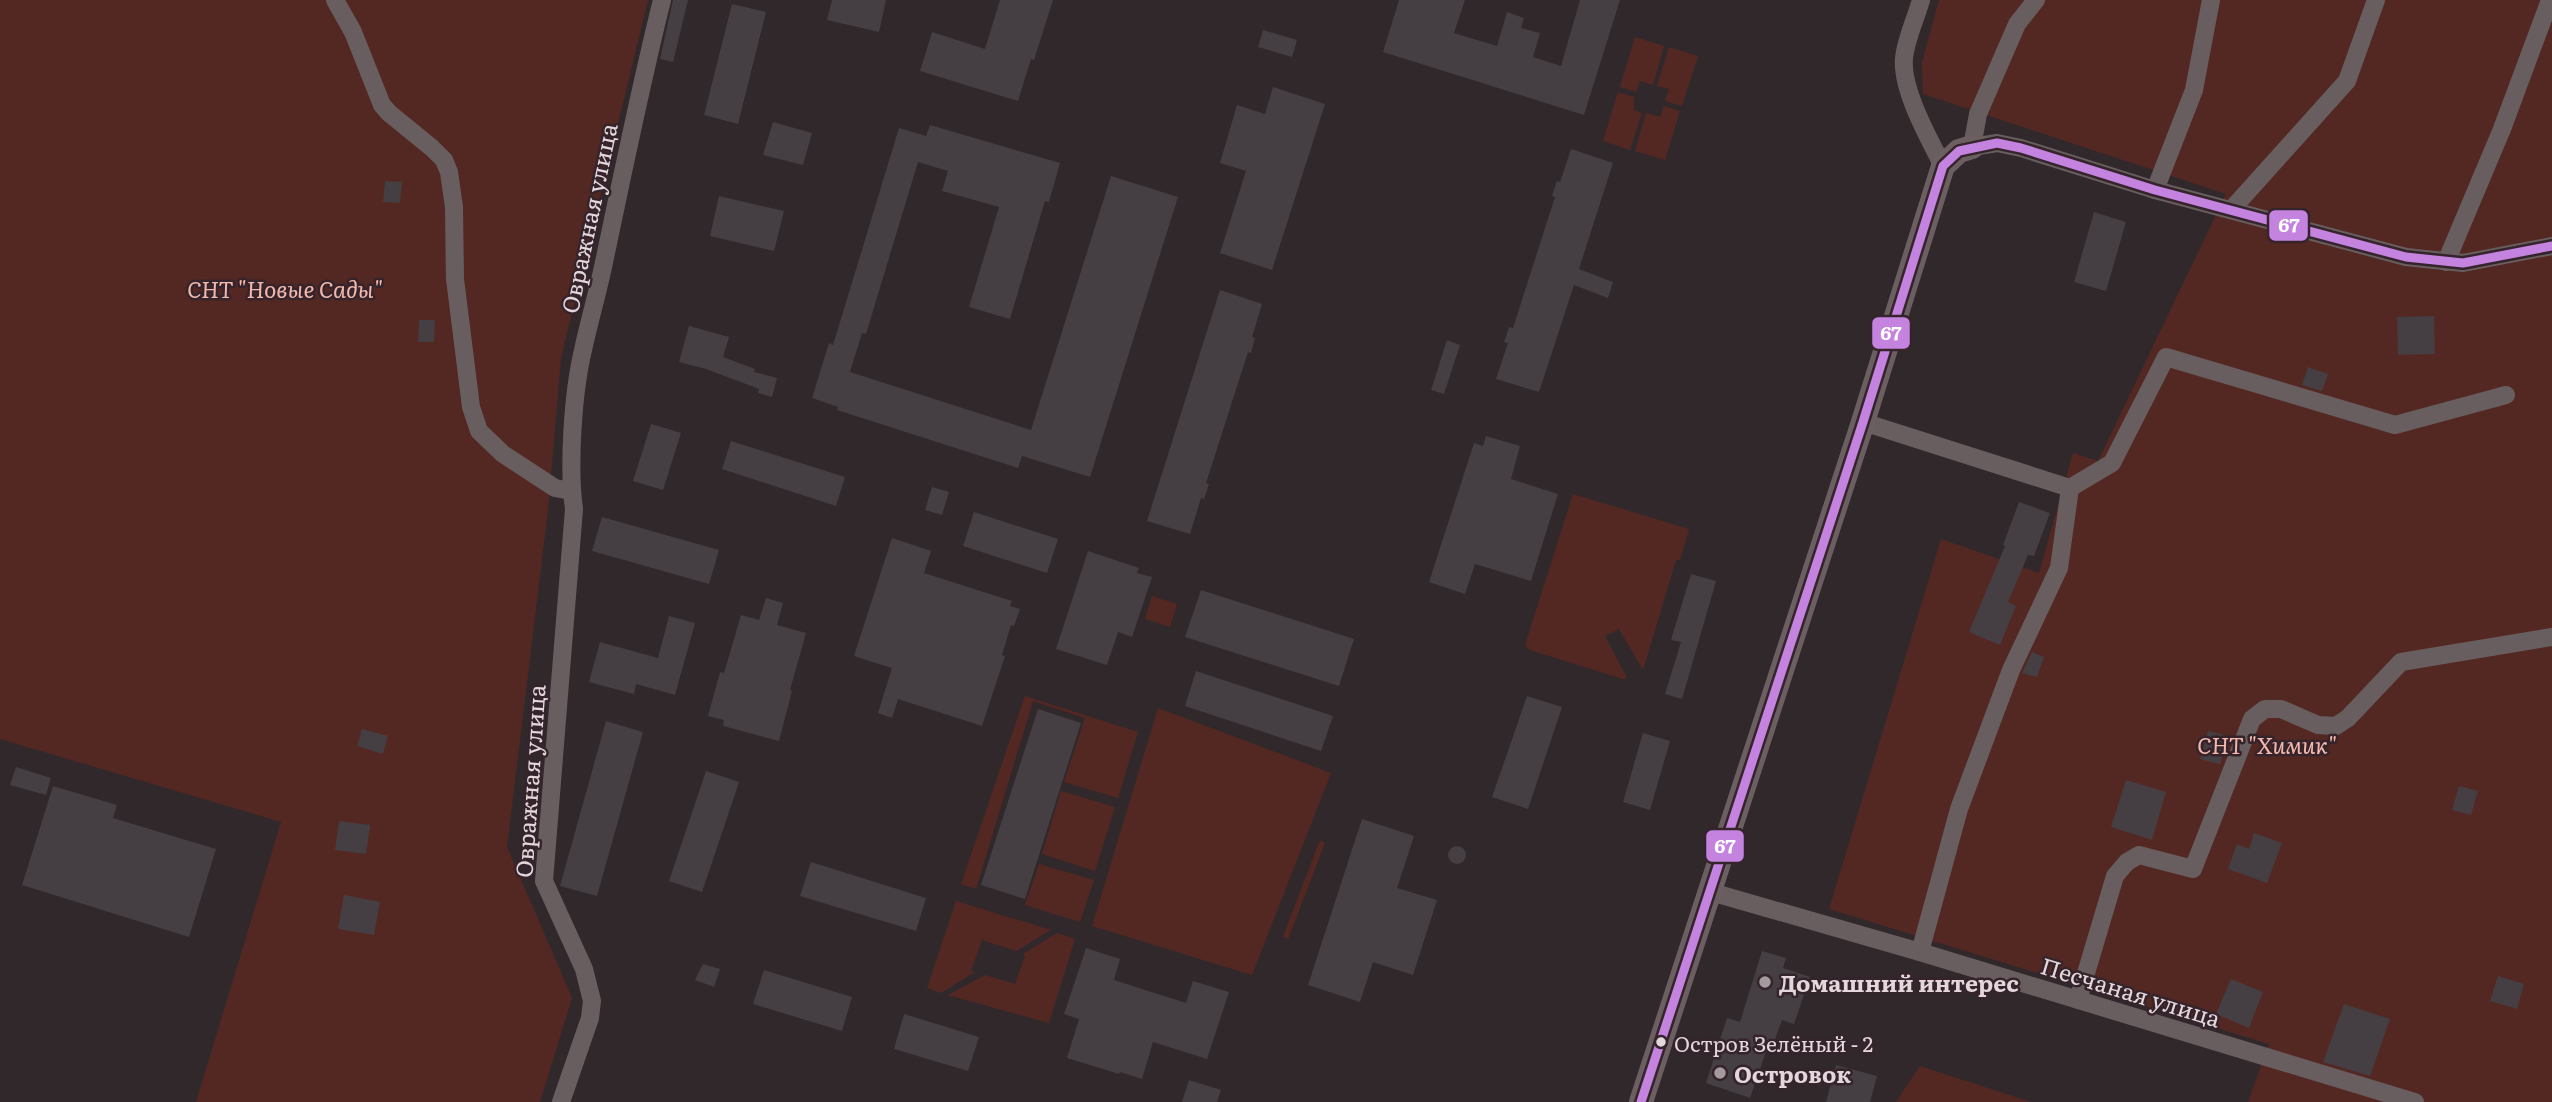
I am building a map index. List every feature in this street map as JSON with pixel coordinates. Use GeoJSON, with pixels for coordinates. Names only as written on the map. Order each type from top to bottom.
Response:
{"type":"FeatureCollection","features":[{"type":"Feature","properties":{"kind":"street"},"geometry":{"type":"LineString","coordinates":[[335,0],[353,32],[382,105],[444,160],[449,172],[454,207],[455,279],[471,407],[479,430],[503,454],[555,488],[571,491]]}},
{"type":"Feature","properties":{"kind":"street","name":"Овражная улица"},"geometry":{"type":"LineString","coordinates":[[561,1102],[590,1018],[592,1001],[584,969],[544,881],[574,509],[571,491],[573,439],[582,352],[595,306],[629,152],[641,82],[662,0]]}},
{"type":"Feature","properties":{"kind":"street"},"geometry":{"type":"LineString","coordinates":[[1921,0],[1904,59],[1920,122],[1943,166]]}},
{"type":"Feature","properties":{"kind":"street"},"geometry":{"type":"LineString","coordinates":[[1972,147],[1978,114],[2017,24],[2036,0]]}},
{"type":"Feature","properties":{"kind":"street"},"geometry":{"type":"LineString","coordinates":[[2155,190],[2194,90],[2211,0]]}},
{"type":"Feature","properties":{"kind":"street"},"geometry":{"type":"LineString","coordinates":[[2231,210],[2347,82],[2376,0]]}},
{"type":"Feature","properties":{"kind":"street"},"geometry":{"type":"LineString","coordinates":[[2446,262],[2502,129],[2550,0]]}},
{"type":"Feature","properties":{"kind":"street"},"geometry":{"type":"LineString","coordinates":[[1641,1102],[1863,422],[1943,166],[1959,151],[1997,143],[2155,190],[2406,257],[2463,263],[2552,246]]}},
{"type":"Feature","properties":{"kind":"street"},"geometry":{"type":"LineString","coordinates":[[1863,422],[2070,488],[2112,463],[2166,357],[2395,425],[2506,395]]}},
{"type":"Feature","properties":{"kind":"street"},"geometry":{"type":"LineString","coordinates":[[1920,952],[1959,809],[2011,670],[2059,568],[2070,488]]}},
{"type":"Feature","properties":{"kind":"street"},"geometry":{"type":"LineString","coordinates":[[2078,1000],[2116,876],[2127,862],[2139,855],[2193,869],[2252,719],[2265,709],[2281,709],[2318,725],[2336,726],[2348,718],[2401,662],[2552,637]]}},
{"type":"Feature","properties":{"kind":"street","name":"Песчаная улица"},"geometry":{"type":"LineString","coordinates":[[1711,892],[1920,952],[2415,1102]]}},
{"type":"Feature","properties":{"kind":"green space","name":"СНТ \"Новые Сады\""},"geometry":{"type":"Polygon","coordinates":[[[0,0],[648,0],[561,358],[548,510],[507,847],[572,998],[540,1102],[196,1102],[281,822],[0,739],[0,0]]]}},
{"type":"Feature","properties":{"kind":"green space","name":"СНТ \"Химик\""},"geometry":{"type":"Polygon","coordinates":[[[1939,0],[2552,0],[2552,1102],[2248,1102],[2269,1044],[1829,909],[1941,539],[2039,573],[2073,453],[2098,461],[2226,194],[1923,94],[1922,62],[1939,0]]]}},
{"type":"Feature","properties":{"kind":"green space"},"geometry":{"type":"Polygon","coordinates":[[[1635,37],[1664,46],[1653,85],[1640,81],[1636,92],[1620,87],[1635,37]]]}},
{"type":"Feature","properties":{"kind":"green space"},"geometry":{"type":"Polygon","coordinates":[[[1669,47],[1698,56],[1682,106],[1665,101],[1669,89],[1657,86],[1669,47]]]}},
{"type":"Feature","properties":{"kind":"green space"},"geometry":{"type":"Polygon","coordinates":[[[1618,92],[1634,97],[1634,110],[1642,113],[1630,150],[1603,141],[1618,92]]]}},
{"type":"Feature","properties":{"kind":"green space"},"geometry":{"type":"Polygon","coordinates":[[[1664,106],[1680,111],[1665,160],[1635,151],[1646,113],[1660,117],[1664,106]]]}},
{"type":"Feature","properties":{"kind":"green space"},"geometry":{"type":"Polygon","coordinates":[[[1573,494],[1689,529],[1680,560],[1676,560],[1643,670],[1619,629],[1605,636],[1627,678],[1530,650],[1525,645],[1573,494]]]}},
{"type":"Feature","properties":{"kind":"green space"},"geometry":{"type":"Polygon","coordinates":[[[1152,596],[1177,604],[1170,627],[1145,619],[1152,596]]]}},
{"type":"Feature","properties":{"kind":"green space"},"geometry":{"type":"Polygon","coordinates":[[[1025,696],[1138,732],[1118,798],[1064,782],[1085,718],[1033,701],[976,889],[961,884],[1025,696]]]}},
{"type":"Feature","properties":{"kind":"green space"},"geometry":{"type":"Polygon","coordinates":[[[1158,708],[1331,773],[1252,975],[1092,926],[1158,708]]]}},
{"type":"Feature","properties":{"kind":"green space"},"geometry":{"type":"Polygon","coordinates":[[[1061,791],[1115,807],[1095,871],[1042,854],[1061,791]]]}},
{"type":"Feature","properties":{"kind":"green space"},"geometry":{"type":"Polygon","coordinates":[[[1320,840],[1325,843],[1288,939],[1283,937],[1320,840]]]}},
{"type":"Feature","properties":{"kind":"green space"},"geometry":{"type":"Polygon","coordinates":[[[1039,864],[1094,880],[1080,922],[1025,905],[1039,864]]]}},
{"type":"Feature","properties":{"kind":"green space"},"geometry":{"type":"Polygon","coordinates":[[[956,901],[1051,930],[1016,951],[982,940],[971,971],[975,972],[941,993],[927,988],[956,901]]]}},
{"type":"Feature","properties":{"kind":"green space"},"geometry":{"type":"Polygon","coordinates":[[[1057,933],[1075,939],[1049,1023],[948,995],[985,975],[1015,984],[1025,956],[1023,954],[1057,933]]]}},
{"type":"Feature","properties":{"kind":"green space"},"geometry":{"type":"Polygon","coordinates":[[[1920,1066],[2031,1102],[1896,1102],[1920,1066]]]}},
{"type":"Feature","properties":{"kind":"building"},"geometry":{"type":"Polygon","coordinates":[[[673,0],[688,0],[673,62],[660,59],[673,0]]]}},
{"type":"Feature","properties":{"kind":"building"},"geometry":{"type":"Polygon","coordinates":[[[832,0],[886,0],[879,32],[827,20],[832,0]]]}},
{"type":"Feature","properties":{"kind":"building"},"geometry":{"type":"Polygon","coordinates":[[[1000,0],[1053,0],[1018,101],[920,71],[932,32],[985,49],[1000,0]]]}},
{"type":"Feature","properties":{"kind":"building"},"geometry":{"type":"Polygon","coordinates":[[[1399,0],[1465,0],[1454,33],[1497,46],[1507,12],[1524,18],[1521,28],[1540,33],[1533,57],[1561,66],[1580,0],[1620,0],[1584,115],[1383,52],[1399,0]]]}},
{"type":"Feature","properties":{"kind":"building"},"geometry":{"type":"Polygon","coordinates":[[[732,4],[766,12],[738,124],[704,115],[732,4]]]}},
{"type":"Feature","properties":{"kind":"building"},"geometry":{"type":"Polygon","coordinates":[[[1263,30],[1297,40],[1292,57],[1258,47],[1263,30]]]}},
{"type":"Feature","properties":{"kind":"building"},"geometry":{"type":"Polygon","coordinates":[[[1273,87],[1325,104],[1272,270],[1220,253],[1246,171],[1220,163],[1237,105],[1265,114],[1273,87]]]}},
{"type":"Feature","properties":{"kind":"building"},"geometry":{"type":"Polygon","coordinates":[[[773,122],[812,133],[803,165],[763,155],[773,122]]]}},
{"type":"Feature","properties":{"kind":"building"},"geometry":{"type":"Polygon","coordinates":[[[930,125],[1060,163],[1049,202],[1045,201],[1010,319],[969,307],[999,207],[942,191],[948,171],[918,162],[866,334],[862,333],[850,372],[1031,430],[1111,176],[1178,197],[1090,477],[1022,456],[1018,468],[837,410],[838,407],[812,398],[829,343],[833,345],[899,128],[926,136],[930,125]]]}},
{"type":"Feature","properties":{"kind":"building"},"geometry":{"type":"Polygon","coordinates":[[[1571,149],[1613,163],[1579,269],[1613,282],[1608,298],[1574,285],[1539,392],[1496,379],[1508,343],[1504,342],[1509,327],[1513,328],[1555,197],[1552,196],[1557,181],[1560,182],[1571,149]]]}},
{"type":"Feature","properties":{"kind":"building"},"geometry":{"type":"Polygon","coordinates":[[[385,181],[402,182],[400,203],[383,202],[385,181]]]}},
{"type":"Feature","properties":{"kind":"building"},"geometry":{"type":"Polygon","coordinates":[[[719,196],[784,211],[774,251],[710,236],[719,196]]]}},
{"type":"Feature","properties":{"kind":"building"},"geometry":{"type":"Polygon","coordinates":[[[2094,212],[2126,222],[2106,291],[2074,282],[2094,212]]]}},
{"type":"Feature","properties":{"kind":"building"},"geometry":{"type":"Polygon","coordinates":[[[1220,290],[1262,304],[1252,337],[1255,338],[1251,353],[1248,352],[1206,483],[1209,484],[1204,499],[1201,498],[1190,534],[1147,521],[1220,290]]]}},
{"type":"Feature","properties":{"kind":"building"},"geometry":{"type":"Polygon","coordinates":[[[2434,316],[2435,354],[2398,355],[2397,317],[2434,316]]]}},
{"type":"Feature","properties":{"kind":"building"},"geometry":{"type":"Polygon","coordinates":[[[419,320],[435,320],[434,342],[418,342],[419,320]]]}},
{"type":"Feature","properties":{"kind":"building"},"geometry":{"type":"Polygon","coordinates":[[[689,326],[729,337],[723,357],[755,369],[754,372],[777,378],[772,397],[758,393],[759,389],[706,369],[679,362],[689,326]]]}},
{"type":"Feature","properties":{"kind":"building"},"geometry":{"type":"Polygon","coordinates":[[[1447,340],[1460,345],[1444,394],[1431,390],[1447,340]]]}},
{"type":"Feature","properties":{"kind":"building"},"geometry":{"type":"Polygon","coordinates":[[[2308,367],[2328,374],[2322,391],[2302,385],[2308,367]]]}},
{"type":"Feature","properties":{"kind":"building"},"geometry":{"type":"Polygon","coordinates":[[[651,424],[681,433],[663,490],[633,481],[651,424]]]}},
{"type":"Feature","properties":{"kind":"building"},"geometry":{"type":"Polygon","coordinates":[[[1486,436],[1520,446],[1511,479],[1558,494],[1531,581],[1475,564],[1465,594],[1429,582],[1474,443],[1483,446],[1486,436]]]}},
{"type":"Feature","properties":{"kind":"building"},"geometry":{"type":"Polygon","coordinates":[[[731,441],[845,477],[836,506],[722,469],[731,441]]]}},
{"type":"Feature","properties":{"kind":"building"},"geometry":{"type":"Polygon","coordinates":[[[932,487],[949,492],[942,515],[925,510],[932,487]]]}},
{"type":"Feature","properties":{"kind":"building"},"geometry":{"type":"Polygon","coordinates":[[[2019,502],[2050,513],[2034,556],[2028,555],[2008,602],[2016,606],[2000,645],[1969,632],[2005,546],[2003,545],[2019,502]]]}},
{"type":"Feature","properties":{"kind":"building"},"geometry":{"type":"Polygon","coordinates":[[[974,512],[1058,539],[1047,573],[963,546],[974,512]]]}},
{"type":"Feature","properties":{"kind":"building"},"geometry":{"type":"Polygon","coordinates":[[[602,517],[719,550],[709,584],[592,551],[602,517]]]}},
{"type":"Feature","properties":{"kind":"building"},"geometry":{"type":"Polygon","coordinates":[[[892,538],[931,551],[924,573],[1012,601],[1010,606],[1020,609],[1014,626],[1011,625],[1002,655],[1005,656],[982,726],[898,699],[892,718],[878,713],[892,668],[854,656],[892,538]]]}},
{"type":"Feature","properties":{"kind":"building"},"geometry":{"type":"Polygon","coordinates":[[[1088,551],[1139,568],[1137,573],[1152,577],[1132,637],[1118,632],[1107,665],[1056,649],[1088,551]]]}},
{"type":"Feature","properties":{"kind":"building"},"geometry":{"type":"Polygon","coordinates":[[[1691,574],[1716,581],[1682,699],[1665,694],[1681,642],[1671,640],[1691,574]]]}},
{"type":"Feature","properties":{"kind":"building"},"geometry":{"type":"Polygon","coordinates":[[[1201,590],[1354,639],[1339,686],[1185,637],[1201,590]]]}},
{"type":"Feature","properties":{"kind":"building"},"geometry":{"type":"Polygon","coordinates":[[[766,598],[783,603],[777,625],[806,633],[779,741],[723,726],[724,720],[708,716],[720,672],[724,673],[741,615],[759,620],[766,598]]]}},
{"type":"Feature","properties":{"kind":"building"},"geometry":{"type":"Polygon","coordinates":[[[669,616],[695,623],[675,695],[636,684],[634,694],[589,682],[600,642],[658,658],[669,616]]]}},
{"type":"Feature","properties":{"kind":"building"},"geometry":{"type":"Polygon","coordinates":[[[2032,652],[2044,657],[2037,677],[2022,673],[2032,652]]]}},
{"type":"Feature","properties":{"kind":"building"},"geometry":{"type":"Polygon","coordinates":[[[1196,671],[1333,716],[1321,751],[1185,706],[1196,671]]]}},
{"type":"Feature","properties":{"kind":"building"},"geometry":{"type":"Polygon","coordinates":[[[1527,696],[1562,707],[1528,809],[1492,797],[1527,696]]]}},
{"type":"Feature","properties":{"kind":"building"},"geometry":{"type":"Polygon","coordinates":[[[1038,709],[1081,723],[1025,899],[981,885],[1038,709]]]}},
{"type":"Feature","properties":{"kind":"building"},"geometry":{"type":"Polygon","coordinates":[[[606,721],[643,732],[597,896],[560,886],[606,721]]]}},
{"type":"Feature","properties":{"kind":"building"},"geometry":{"type":"Polygon","coordinates":[[[362,729],[388,736],[383,754],[357,746],[362,729]]]}},
{"type":"Feature","properties":{"kind":"building"},"geometry":{"type":"Polygon","coordinates":[[[2208,731],[2228,736],[2220,764],[2200,759],[2208,731]]]}},
{"type":"Feature","properties":{"kind":"building"},"geometry":{"type":"Polygon","coordinates":[[[1643,733],[1670,741],[1650,810],[1623,802],[1643,733]]]}},
{"type":"Feature","properties":{"kind":"building"},"geometry":{"type":"Polygon","coordinates":[[[16,767],[51,778],[46,795],[10,785],[16,767]]]}},
{"type":"Feature","properties":{"kind":"building"},"geometry":{"type":"Polygon","coordinates":[[[706,771],[739,782],[702,892],[669,881],[706,771]]]}},
{"type":"Feature","properties":{"kind":"building"},"geometry":{"type":"Polygon","coordinates":[[[2126,780],[2166,792],[2152,840],[2111,827],[2126,780]]]}},
{"type":"Feature","properties":{"kind":"building"},"geometry":{"type":"Polygon","coordinates":[[[53,786],[117,805],[113,818],[216,849],[189,937],[22,885],[53,786]]]}},
{"type":"Feature","properties":{"kind":"building"},"geometry":{"type":"Polygon","coordinates":[[[2459,786],[2478,791],[2471,815],[2452,810],[2459,786]]]}},
{"type":"Feature","properties":{"kind":"building"},"geometry":{"type":"Polygon","coordinates":[[[1362,819],[1414,836],[1397,888],[1437,900],[1413,975],[1373,962],[1360,1002],[1308,985],[1362,819]]]}},
{"type":"Feature","properties":{"kind":"building"},"geometry":{"type":"Polygon","coordinates":[[[339,821],[370,825],[366,854],[335,850],[339,821]]]}},
{"type":"Feature","properties":{"kind":"building"},"geometry":{"type":"Polygon","coordinates":[[[2254,833],[2282,843],[2267,883],[2228,869],[2237,844],[2249,849],[2254,833]]]}},
{"type":"Feature","properties":{"kind":"building"},"geometry":{"type":"Polygon","coordinates":[[[1457,846],[1463,849],[1466,855],[1463,861],[1457,864],[1451,861],[1448,855],[1451,849],[1457,846]]]}},
{"type":"Feature","properties":{"kind":"building"},"geometry":{"type":"Polygon","coordinates":[[[811,862],[926,898],[916,931],[800,896],[811,862]]]}},
{"type":"Feature","properties":{"kind":"building"},"geometry":{"type":"Polygon","coordinates":[[[344,895],[380,902],[374,935],[338,929],[344,895]]]}},
{"type":"Feature","properties":{"kind":"building"},"geometry":{"type":"Polygon","coordinates":[[[1086,948],[1120,959],[1114,980],[1186,1003],[1193,981],[1229,992],[1207,1059],[1153,1042],[1142,1079],[1067,1058],[1079,1019],[1064,1014],[1086,948]]]}},
{"type":"Feature","properties":{"kind":"building"},"geometry":{"type":"Polygon","coordinates":[[[1762,951],[1786,958],[1783,968],[1810,977],[1794,1024],[1782,1020],[1770,1053],[1766,1052],[1750,1098],[1706,1083],[1727,1018],[1740,1022],[1762,951]]]}},
{"type":"Feature","properties":{"kind":"building"},"geometry":{"type":"Polygon","coordinates":[[[703,964],[720,969],[714,987],[695,980],[703,964]]]}},
{"type":"Feature","properties":{"kind":"building"},"geometry":{"type":"Polygon","coordinates":[[[764,970],[852,997],[842,1031],[753,1004],[764,970]]]}},
{"type":"Feature","properties":{"kind":"building"},"geometry":{"type":"Polygon","coordinates":[[[2498,976],[2524,984],[2517,1009],[2490,1001],[2498,976]]]}},
{"type":"Feature","properties":{"kind":"building"},"geometry":{"type":"Polygon","coordinates":[[[2231,979],[2263,992],[2249,1028],[2216,1014],[2231,979]]]}},
{"type":"Feature","properties":{"kind":"building"},"geometry":{"type":"Polygon","coordinates":[[[2344,1004],[2390,1019],[2370,1076],[2323,1062],[2344,1004]]]}},
{"type":"Feature","properties":{"kind":"building"},"geometry":{"type":"Polygon","coordinates":[[[904,1014],[979,1037],[968,1071],[894,1049],[904,1014]]]}},
{"type":"Feature","properties":{"kind":"building"},"geometry":{"type":"Polygon","coordinates":[[[1836,1065],[1877,1076],[1870,1102],[1826,1102],[1836,1065]]]}},
{"type":"Feature","properties":{"kind":"building"},"geometry":{"type":"Polygon","coordinates":[[[1189,1080],[1221,1090],[1217,1102],[1182,1102],[1189,1080]]]}},
{"type":"Feature","properties":{"kind":"transit line","name":"67"},"geometry":{"type":"LineString","coordinates":[[1641,1102],[1863,422],[1943,166],[1959,151],[1997,143],[2155,190],[2406,257],[2463,263],[2552,246]]}},
{"type":"Feature","properties":{"kind":"place","name":"Домашний интерес"},"geometry":{"type":"Point","coordinates":[1765,982]}},
{"type":"Feature","properties":{"kind":"place","name":"Остров Зелёный - 2"},"geometry":{"type":"Point","coordinates":[1661,1042]}},
{"type":"Feature","properties":{"kind":"place","name":"Островок"},"geometry":{"type":"Point","coordinates":[1720,1073]}}]}
